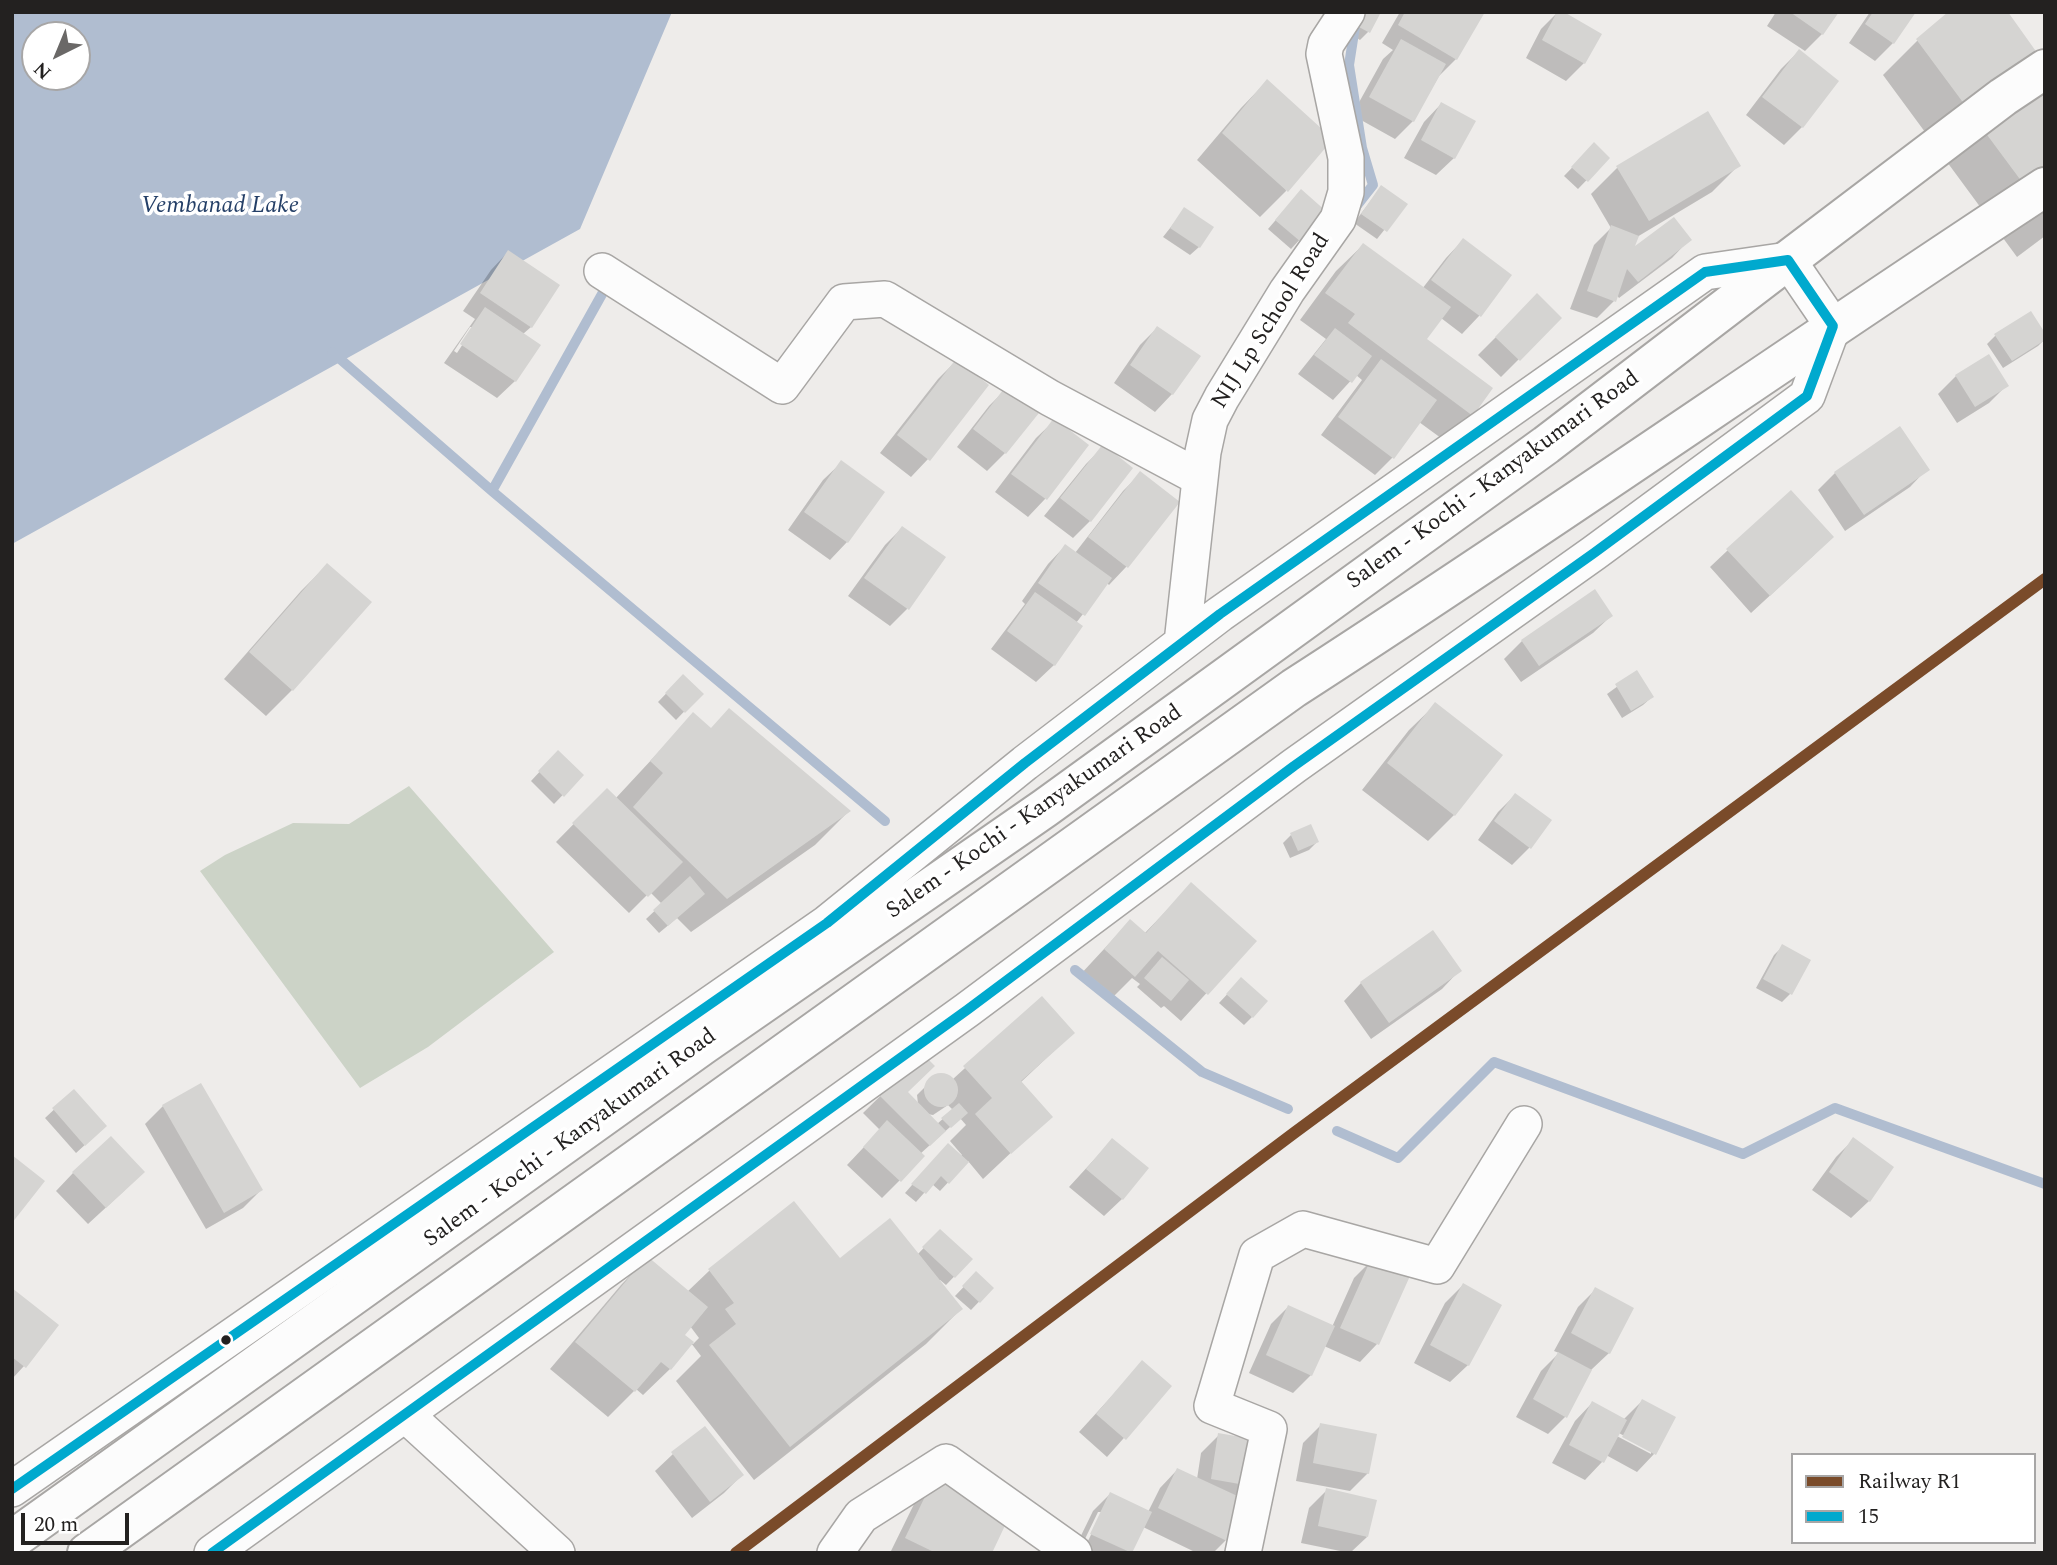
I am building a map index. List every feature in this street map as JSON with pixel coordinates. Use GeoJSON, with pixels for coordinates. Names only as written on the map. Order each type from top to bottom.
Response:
{"type":"FeatureCollection","features":[{"type":"Feature","properties":{"kind":"highway","name":"Salem - Kochi - Kanyakumari Road"},"geometry":{"type":"LineString","coordinates":[[12,1540],[703,1045],[1056,800],[1546,445],[1993,105],[2045,69]]}},
{"type":"Feature","properties":{"kind":"highway","name":"Salem - Kochi - Kanyakumari Road"},"geometry":{"type":"LineString","coordinates":[[87,1553],[1294,688],[2045,187]]}},
{"type":"Feature","properties":{"kind":"street","name":"NIJ Lp School Road"},"geometry":{"type":"LineString","coordinates":[[1182,643],[1200,478],[1210,420],[1287,291],[1338,219],[1346,192],[1346,158],[1324,54],[1326,44],[1347,12]]}},
{"type":"Feature","properties":{"kind":"street"},"geometry":{"type":"LineString","coordinates":[[12,1489],[827,923],[1026,763],[1182,643],[1705,272],[1788,260],[1833,326],[1807,396],[1594,553],[1283,774],[956,1018],[212,1553]]}},
{"type":"Feature","properties":{"kind":"street"},"geometry":{"type":"LineString","coordinates":[[601,271],[782,386],[844,302],[885,299],[1050,398],[1200,478]]}},
{"type":"Feature","properties":{"kind":"street"},"geometry":{"type":"LineString","coordinates":[[1243,1553],[1269,1429],[1212,1406],[1257,1255],[1303,1229],[1437,1266],[1524,1124]]}},
{"type":"Feature","properties":{"kind":"street"},"geometry":{"type":"LineString","coordinates":[[406,1415],[557,1553]]}},
{"type":"Feature","properties":{"kind":"street"},"geometry":{"type":"LineString","coordinates":[[835,1553],[861,1516],[946,1462],[1074,1553]]}},
{"type":"Feature","properties":{"kind":"shaded area"},"geometry":{"type":"Polygon","coordinates":[[[409,786],[554,952],[428,1047],[360,1088],[200,871],[225,855],[293,823],[349,824],[409,786]]]}},
{"type":"Feature","properties":{"kind":"water","name":"Vembanad Lake"},"geometry":{"type":"Polygon","coordinates":[[[12,12],[672,12],[580,229],[12,544],[12,12]]]}},
{"type":"Feature","properties":{"kind":"building"},"geometry":{"type":"Polygon","coordinates":[[[1367,12],[1380,14],[1370,33],[1359,27],[1367,12]]]}},
{"type":"Feature","properties":{"kind":"building"},"geometry":{"type":"Polygon","coordinates":[[[1405,12],[1485,12],[1457,60],[1398,25],[1405,12]]]}},
{"type":"Feature","properties":{"kind":"building"},"geometry":{"type":"Polygon","coordinates":[[[1557,12],[1564,12],[1602,34],[1585,64],[1542,40],[1557,12]]]}},
{"type":"Feature","properties":{"kind":"building"},"geometry":{"type":"Polygon","coordinates":[[[1790,12],[1839,12],[1823,35],[1790,12]]]}},
{"type":"Feature","properties":{"kind":"building"},"geometry":{"type":"Polygon","coordinates":[[[1873,12],[1916,12],[1894,44],[1865,24],[1873,12]]]}},
{"type":"Feature","properties":{"kind":"building"},"geometry":{"type":"Polygon","coordinates":[[[1948,12],[2008,12],[2045,64],[2045,213],[1916,39],[1948,12]]]}},
{"type":"Feature","properties":{"kind":"building"},"geometry":{"type":"Polygon","coordinates":[[[1401,39],[1446,64],[1414,122],[1369,97],[1401,39]]]}},
{"type":"Feature","properties":{"kind":"building"},"geometry":{"type":"Polygon","coordinates":[[[1799,49],[1839,81],[1803,128],[1762,97],[1799,49]]]}},
{"type":"Feature","properties":{"kind":"building"},"geometry":{"type":"Polygon","coordinates":[[[1267,79],[1333,139],[1288,192],[1222,133],[1267,79]]]}},
{"type":"Feature","properties":{"kind":"building"},"geometry":{"type":"Polygon","coordinates":[[[1441,102],[1476,121],[1455,159],[1421,140],[1441,102]]]}},
{"type":"Feature","properties":{"kind":"building"},"geometry":{"type":"Polygon","coordinates":[[[1708,111],[1741,166],[1649,221],[1616,166],[1708,111]]]}},
{"type":"Feature","properties":{"kind":"building"},"geometry":{"type":"Polygon","coordinates":[[[1594,142],[1610,158],[1588,182],[1571,167],[1594,142]]]}},
{"type":"Feature","properties":{"kind":"building"},"geometry":{"type":"Polygon","coordinates":[[[1381,185],[1408,204],[1387,232],[1361,214],[1381,185]]]}},
{"type":"Feature","properties":{"kind":"building"},"geometry":{"type":"Polygon","coordinates":[[[1301,189],[1327,212],[1301,242],[1275,220],[1301,189]]]}},
{"type":"Feature","properties":{"kind":"building"},"geometry":{"type":"Polygon","coordinates":[[[1184,207],[1214,227],[1200,248],[1170,228],[1184,207]]]}},
{"type":"Feature","properties":{"kind":"building"},"geometry":{"type":"Polygon","coordinates":[[[1674,217],[1692,240],[1638,282],[1627,269],[1616,302],[1587,291],[1611,225],[1639,236],[1635,246],[1674,217]]]}},
{"type":"Feature","properties":{"kind":"building"},"geometry":{"type":"Polygon","coordinates":[[[1463,238],[1512,275],[1481,317],[1431,280],[1463,238]]]}},
{"type":"Feature","properties":{"kind":"building"},"geometry":{"type":"Polygon","coordinates":[[[1363,243],[1451,307],[1427,339],[1493,388],[1473,416],[1348,323],[1355,314],[1325,293],[1363,243]]]}},
{"type":"Feature","properties":{"kind":"building"},"geometry":{"type":"Polygon","coordinates":[[[508,250],[560,285],[532,328],[480,293],[508,250]]]}},
{"type":"Feature","properties":{"kind":"building"},"geometry":{"type":"Polygon","coordinates":[[[1537,293],[1562,318],[1520,361],[1495,337],[1537,293]]]}},
{"type":"Feature","properties":{"kind":"building"},"geometry":{"type":"Polygon","coordinates":[[[485,307],[541,345],[516,382],[460,344],[485,307]]]}},
{"type":"Feature","properties":{"kind":"building"},"geometry":{"type":"Polygon","coordinates":[[[2031,311],[2045,333],[2045,340],[2012,361],[1994,334],[2031,311]]]}},
{"type":"Feature","properties":{"kind":"building"},"geometry":{"type":"Polygon","coordinates":[[[1157,326],[1201,356],[1173,395],[1130,365],[1157,326]]]}},
{"type":"Feature","properties":{"kind":"building"},"geometry":{"type":"Polygon","coordinates":[[[1335,328],[1372,356],[1352,383],[1314,355],[1335,328]]]}},
{"type":"Feature","properties":{"kind":"building"},"geometry":{"type":"Polygon","coordinates":[[[1989,354],[2009,386],[1975,407],[1955,375],[1989,354]]]}},
{"type":"Feature","properties":{"kind":"building"},"geometry":{"type":"Polygon","coordinates":[[[956,359],[989,385],[930,461],[897,435],[956,359]]]}},
{"type":"Feature","properties":{"kind":"building"},"geometry":{"type":"Polygon","coordinates":[[[1381,359],[1437,400],[1394,459],[1338,417],[1381,359]]]}},
{"type":"Feature","properties":{"kind":"building"},"geometry":{"type":"Polygon","coordinates":[[[1006,386],[1039,413],[1006,454],[973,429],[1006,386]]]}},
{"type":"Feature","properties":{"kind":"building"},"geometry":{"type":"Polygon","coordinates":[[[1054,418],[1089,445],[1047,500],[1011,474],[1054,418]]]}},
{"type":"Feature","properties":{"kind":"building"},"geometry":{"type":"Polygon","coordinates":[[[1900,426],[1930,470],[1864,515],[1834,472],[1900,426]]]}},
{"type":"Feature","properties":{"kind":"building"},"geometry":{"type":"Polygon","coordinates":[[[1103,444],[1133,468],[1091,522],[1060,498],[1103,444]]]}},
{"type":"Feature","properties":{"kind":"building"},"geometry":{"type":"Polygon","coordinates":[[[841,460],[885,492],[848,543],[804,512],[841,460]]]}},
{"type":"Feature","properties":{"kind":"building"},"geometry":{"type":"Polygon","coordinates":[[[1140,471],[1180,502],[1128,568],[1088,537],[1140,471]]]}},
{"type":"Feature","properties":{"kind":"building"},"geometry":{"type":"Polygon","coordinates":[[[1791,490],[1834,537],[1770,596],[1726,549],[1791,490]]]}},
{"type":"Feature","properties":{"kind":"building"},"geometry":{"type":"Polygon","coordinates":[[[902,526],[946,557],[909,610],[864,578],[902,526]]]}},
{"type":"Feature","properties":{"kind":"building"},"geometry":{"type":"Polygon","coordinates":[[[1065,544],[1112,578],[1085,616],[1038,583],[1065,544]]]}},
{"type":"Feature","properties":{"kind":"building"},"geometry":{"type":"Polygon","coordinates":[[[327,563],[372,602],[293,691],[249,652],[327,563]]]}},
{"type":"Feature","properties":{"kind":"building"},"geometry":{"type":"Polygon","coordinates":[[[1595,589],[1613,616],[1539,666],[1521,640],[1595,589]]]}},
{"type":"Feature","properties":{"kind":"building"},"geometry":{"type":"Polygon","coordinates":[[[1035,592],[1083,626],[1055,666],[1007,631],[1035,592]]]}},
{"type":"Feature","properties":{"kind":"building"},"geometry":{"type":"Polygon","coordinates":[[[1637,670],[1654,697],[1631,711],[1615,684],[1637,670]]]}},
{"type":"Feature","properties":{"kind":"building"},"geometry":{"type":"Polygon","coordinates":[[[683,674],[704,694],[685,713],[665,693],[683,674]]]}},
{"type":"Feature","properties":{"kind":"building"},"geometry":{"type":"Polygon","coordinates":[[[1435,702],[1503,755],[1455,816],[1387,763],[1435,702]]]}},
{"type":"Feature","properties":{"kind":"building"},"geometry":{"type":"Polygon","coordinates":[[[729,708],[851,811],[727,899],[633,807],[663,773],[650,761],[693,712],[711,728],[729,708]]]}},
{"type":"Feature","properties":{"kind":"building"},"geometry":{"type":"Polygon","coordinates":[[[558,750],[584,775],[564,797],[538,771],[558,750]]]}},
{"type":"Feature","properties":{"kind":"building"},"geometry":{"type":"Polygon","coordinates":[[[607,788],[683,862],[648,897],[572,823],[607,788]]]}},
{"type":"Feature","properties":{"kind":"building"},"geometry":{"type":"Polygon","coordinates":[[[1515,793],[1552,820],[1531,849],[1494,821],[1515,793]]]}},
{"type":"Feature","properties":{"kind":"building"},"geometry":{"type":"Polygon","coordinates":[[[1311,824],[1319,842],[1298,851],[1290,833],[1311,824]]]}},
{"type":"Feature","properties":{"kind":"building"},"geometry":{"type":"Polygon","coordinates":[[[690,876],[705,894],[668,926],[653,910],[690,876]]]}},
{"type":"Feature","properties":{"kind":"building"},"geometry":{"type":"Polygon","coordinates":[[[1191,882],[1257,941],[1208,995],[1158,951],[1135,977],[1104,949],[1130,919],[1146,933],[1191,882]]]}},
{"type":"Feature","properties":{"kind":"building"},"geometry":{"type":"Polygon","coordinates":[[[1433,930],[1462,971],[1389,1023],[1360,982],[1433,930]]]}},
{"type":"Feature","properties":{"kind":"building"},"geometry":{"type":"Polygon","coordinates":[[[1782,944],[1811,960],[1792,995],[1763,979],[1782,944]]]}},
{"type":"Feature","properties":{"kind":"building"},"geometry":{"type":"Polygon","coordinates":[[[1162,957],[1189,980],[1171,1001],[1144,978],[1162,957]]]}},
{"type":"Feature","properties":{"kind":"building"},"geometry":{"type":"Polygon","coordinates":[[[1241,977],[1268,1001],[1253,1018],[1226,994],[1241,977]]]}},
{"type":"Feature","properties":{"kind":"building"},"geometry":{"type":"Polygon","coordinates":[[[1042,996],[1075,1033],[1021,1081],[1053,1117],[1011,1154],[975,1114],[992,1098],[963,1066],[1042,996]]]}},
{"type":"Feature","properties":{"kind":"building"},"geometry":{"type":"Polygon","coordinates":[[[922,1053],[935,1066],[908,1092],[946,1131],[930,1146],[879,1095],[922,1053]]]}},
{"type":"Feature","properties":{"kind":"building"},"geometry":{"type":"Polygon","coordinates":[[[941,1073],[953,1078],[958,1090],[953,1102],[941,1107],[929,1102],[924,1090],[929,1078],[941,1073]]]}},
{"type":"Feature","properties":{"kind":"building"},"geometry":{"type":"Polygon","coordinates":[[[201,1083],[263,1190],[224,1213],[162,1105],[201,1083]]]}},
{"type":"Feature","properties":{"kind":"building"},"geometry":{"type":"Polygon","coordinates":[[[74,1089],[107,1126],[85,1146],[52,1108],[74,1089]]]}},
{"type":"Feature","properties":{"kind":"building"},"geometry":{"type":"Polygon","coordinates":[[[959,1103],[968,1113],[951,1128],[941,1118],[959,1103]]]}},
{"type":"Feature","properties":{"kind":"building"},"geometry":{"type":"Polygon","coordinates":[[[887,1120],[925,1156],[901,1182],[863,1147],[887,1120]]]}},
{"type":"Feature","properties":{"kind":"building"},"geometry":{"type":"Polygon","coordinates":[[[111,1136],[145,1172],[106,1208],[72,1172],[111,1136]]]}},
{"type":"Feature","properties":{"kind":"building"},"geometry":{"type":"Polygon","coordinates":[[[1853,1137],[1894,1167],[1870,1202],[1829,1172],[1853,1137]]]}},
{"type":"Feature","properties":{"kind":"building"},"geometry":{"type":"Polygon","coordinates":[[[1112,1138],[1149,1168],[1123,1200],[1086,1169],[1112,1138]]]}},
{"type":"Feature","properties":{"kind":"building"},"geometry":{"type":"Polygon","coordinates":[[[948,1143],[969,1162],[949,1184],[941,1176],[926,1194],[911,1184],[948,1143]]]}},
{"type":"Feature","properties":{"kind":"building"},"geometry":{"type":"Polygon","coordinates":[[[12,1155],[45,1181],[12,1223],[12,1155]]]}},
{"type":"Feature","properties":{"kind":"building"},"geometry":{"type":"Polygon","coordinates":[[[794,1201],[840,1258],[890,1218],[963,1309],[790,1447],[709,1345],[736,1324],[725,1309],[734,1303],[708,1269],[794,1201]]]}},
{"type":"Feature","properties":{"kind":"building"},"geometry":{"type":"Polygon","coordinates":[[[940,1229],[973,1259],[955,1278],[922,1247],[940,1229]]]}},
{"type":"Feature","properties":{"kind":"building"},"geometry":{"type":"Polygon","coordinates":[[[647,1256],[708,1307],[685,1335],[694,1342],[671,1370],[661,1362],[635,1392],[575,1342],[647,1256]]]}},
{"type":"Feature","properties":{"kind":"building"},"geometry":{"type":"Polygon","coordinates":[[[1371,1259],[1410,1276],[1379,1345],[1340,1328],[1371,1259]]]}},
{"type":"Feature","properties":{"kind":"building"},"geometry":{"type":"Polygon","coordinates":[[[976,1271],[994,1288],[980,1303],[962,1286],[976,1271]]]}},
{"type":"Feature","properties":{"kind":"building"},"geometry":{"type":"Polygon","coordinates":[[[1463,1283],[1502,1305],[1469,1366],[1430,1345],[1463,1283]]]}},
{"type":"Feature","properties":{"kind":"building"},"geometry":{"type":"Polygon","coordinates":[[[1595,1287],[1634,1308],[1610,1354],[1571,1333],[1595,1287]]]}},
{"type":"Feature","properties":{"kind":"building"},"geometry":{"type":"Polygon","coordinates":[[[12,1288],[59,1325],[26,1368],[12,1357],[12,1288]]]}},
{"type":"Feature","properties":{"kind":"building"},"geometry":{"type":"Polygon","coordinates":[[[1288,1305],[1335,1326],[1312,1376],[1266,1355],[1288,1305]]]}},
{"type":"Feature","properties":{"kind":"building"},"geometry":{"type":"Polygon","coordinates":[[[1558,1352],[1592,1370],[1567,1418],[1533,1399],[1558,1352]]]}},
{"type":"Feature","properties":{"kind":"building"},"geometry":{"type":"Polygon","coordinates":[[[1142,1360],[1172,1386],[1126,1440],[1096,1414],[1142,1360]]]}},
{"type":"Feature","properties":{"kind":"building"},"geometry":{"type":"Polygon","coordinates":[[[1642,1399],[1676,1417],[1656,1455],[1622,1437],[1642,1399]]]}},
{"type":"Feature","properties":{"kind":"building"},"geometry":{"type":"Polygon","coordinates":[[[1592,1401],[1627,1420],[1604,1463],[1569,1445],[1592,1401]]]}},
{"type":"Feature","properties":{"kind":"building"},"geometry":{"type":"Polygon","coordinates":[[[1320,1423],[1377,1434],[1369,1474],[1313,1463],[1320,1423]]]}},
{"type":"Feature","properties":{"kind":"building"},"geometry":{"type":"Polygon","coordinates":[[[705,1426],[744,1475],[710,1502],[671,1452],[705,1426]]]}},
{"type":"Feature","properties":{"kind":"building"},"geometry":{"type":"Polygon","coordinates":[[[1218,1433],[1259,1440],[1251,1486],[1211,1479],[1218,1433]]]}},
{"type":"Feature","properties":{"kind":"building"},"geometry":{"type":"Polygon","coordinates":[[[1177,1468],[1246,1500],[1227,1541],[1158,1508],[1177,1468]]]}},
{"type":"Feature","properties":{"kind":"building"},"geometry":{"type":"Polygon","coordinates":[[[934,1478],[1010,1515],[992,1553],[936,1553],[905,1538],[934,1478]]]}},
{"type":"Feature","properties":{"kind":"building"},"geometry":{"type":"Polygon","coordinates":[[[1326,1488],[1377,1500],[1368,1537],[1318,1526],[1326,1488]]]}},
{"type":"Feature","properties":{"kind":"building"},"geometry":{"type":"Polygon","coordinates":[[[1110,1492],[1152,1512],[1132,1553],[1090,1534],[1110,1492]]]}},
{"type":"Feature","properties":{"kind":"waterway"},"geometry":{"type":"LineString","coordinates":[[1355,208],[1373,185],[1362,148],[1349,65],[1356,20]]}},
{"type":"Feature","properties":{"kind":"waterway"},"geometry":{"type":"LineString","coordinates":[[492,491],[606,287],[611,290]]}},
{"type":"Feature","properties":{"kind":"waterway"},"geometry":{"type":"LineString","coordinates":[[332,352],[492,491],[885,821]]}},
{"type":"Feature","properties":{"kind":"waterway"},"geometry":{"type":"LineString","coordinates":[[1075,970],[1202,1072],[1288,1109]]}},
{"type":"Feature","properties":{"kind":"waterway"},"geometry":{"type":"LineString","coordinates":[[1337,1131],[1398,1158],[1494,1062],[1743,1154],[1835,1108],[2045,1184]]}},
{"type":"Feature","properties":{"kind":"rail line","name":"R1"},"geometry":{"type":"LineString","coordinates":[[736,1553],[1294,1133],[2045,579]]}},
{"type":"Feature","properties":{"kind":"transit line","name":"15"},"geometry":{"type":"LineString","coordinates":[[12,1489],[827,923],[1025,763],[1220,614],[1705,272],[1788,260],[1833,326],[1807,396],[1594,553],[1294,766],[967,1010],[212,1553]]}}]}
